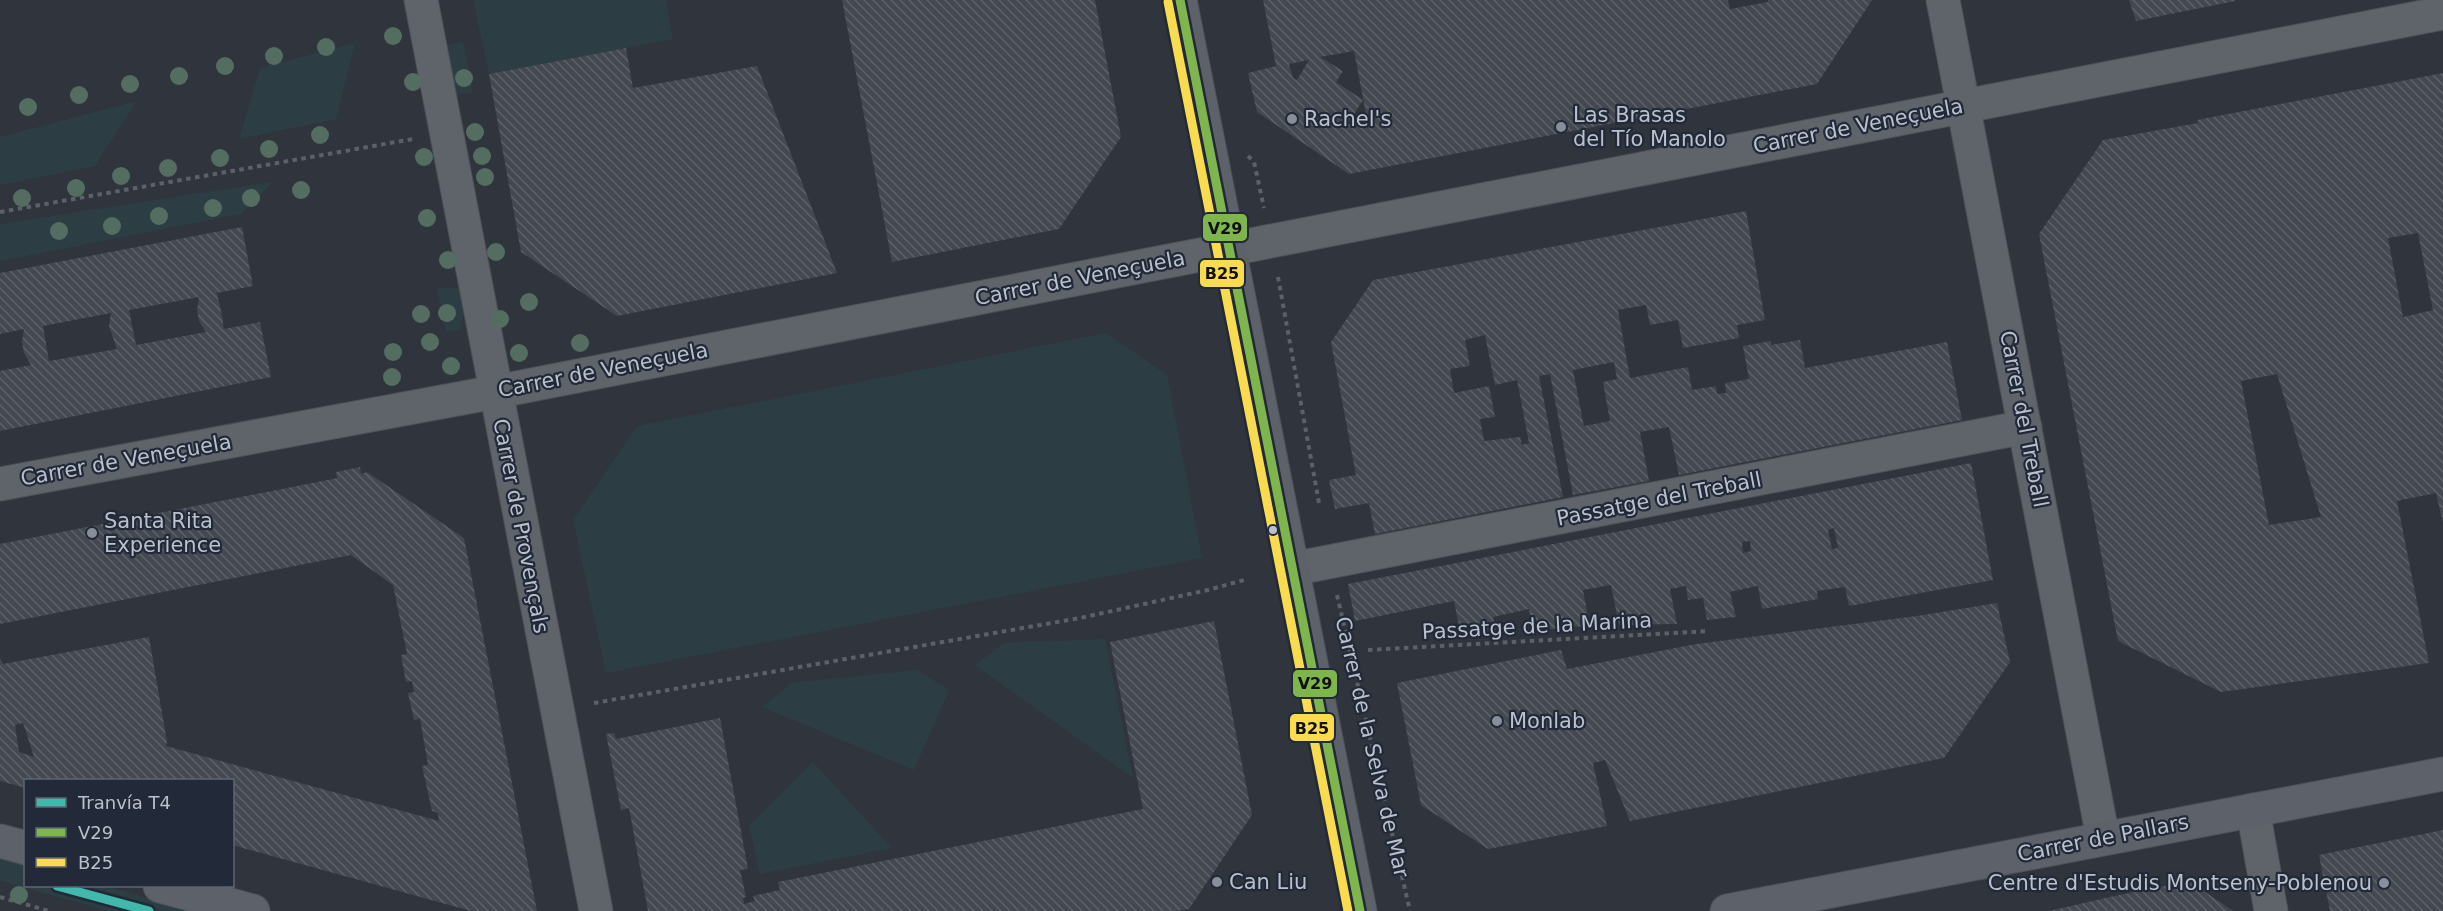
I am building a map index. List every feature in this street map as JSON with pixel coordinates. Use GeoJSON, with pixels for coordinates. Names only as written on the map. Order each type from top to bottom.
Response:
{"type":"FeatureCollection","features":[{"type":"Feature","properties":{"kind":"street","name":"Carrer de Provençals"},"geometry":{"type":"LineString","coordinates":[[421,0],[596,911]]}},
{"type":"Feature","properties":{"kind":"street","name":"Carrer de la Selva de Mar"},"geometry":{"type":"LineString","coordinates":[[1180,0],[1360,911]]}},
{"type":"Feature","properties":{"kind":"street","name":"Carrer del Treball"},"geometry":{"type":"LineString","coordinates":[[1943,0],[2103,838]]}},
{"type":"Feature","properties":{"kind":"street","name":"Carrer de Veneçuela"},"geometry":{"type":"LineString","coordinates":[[0,484],[495,392],[2443,14]]}},
{"type":"Feature","properties":{"kind":"street","name":"Passatge del Treball"},"geometry":{"type":"LineString","coordinates":[[1293,569],[2025,427]]}},
{"type":"Feature","properties":{"kind":"street","name":"Carrer de Pallars"},"geometry":{"type":"LineString","coordinates":[[1727,911],[2443,774]]}},
{"type":"Feature","properties":{"kind":"street"},"geometry":{"type":"LineString","coordinates":[[2253,810],[2271,911]]}},
{"type":"Feature","properties":{"kind":"street"},"geometry":{"type":"LineString","coordinates":[[0,841],[24,847]]}},
{"type":"Feature","properties":{"kind":"street"},"geometry":{"type":"LineString","coordinates":[[167,887],[253,911]]}},
{"type":"Feature","properties":{"kind":"path"},"geometry":{"type":"LineString","coordinates":[[0,212],[446,134]]}},
{"type":"Feature","properties":{"kind":"path"},"geometry":{"type":"LineString","coordinates":[[1286,324],[1320,512]]}},
{"type":"Feature","properties":{"kind":"path"},"geometry":{"type":"LineString","coordinates":[[594,703],[1080,618],[1244,580]]}},
{"type":"Feature","properties":{"kind":"path","name":"Carrer de la Selva de Mar"},"geometry":{"type":"LineString","coordinates":[[1334,584],[1410,911]]}},
{"type":"Feature","properties":{"kind":"path","name":"Passatge de la Marina"},"geometry":{"type":"LineString","coordinates":[[1368,650],[1708,631]]}},
{"type":"Feature","properties":{"kind":"path"},"geometry":{"type":"LineString","coordinates":[[0,897],[49,911]]}},
{"type":"Feature","properties":{"kind":"shaded area"},"geometry":{"type":"Polygon","coordinates":[[[473,0],[666,0],[673,39],[489,74],[473,0]]]}},
{"type":"Feature","properties":{"kind":"shaded area"},"geometry":{"type":"Polygon","coordinates":[[[463,42],[473,92],[451,96],[442,46],[463,42]]]}},
{"type":"Feature","properties":{"kind":"shaded area"},"geometry":{"type":"Polygon","coordinates":[[[355,43],[336,119],[239,139],[260,68],[355,43]]]}},
{"type":"Feature","properties":{"kind":"shaded area"},"geometry":{"type":"Polygon","coordinates":[[[137,101],[95,166],[0,185],[0,137],[137,101]]]}},
{"type":"Feature","properties":{"kind":"shaded area"},"geometry":{"type":"Polygon","coordinates":[[[273,182],[241,214],[0,261],[0,224],[273,182]]]}},
{"type":"Feature","properties":{"kind":"shaded area"},"geometry":{"type":"Polygon","coordinates":[[[437,288],[460,288],[464,312],[460,330],[446,332],[437,288]]]}},
{"type":"Feature","properties":{"kind":"shaded area"},"geometry":{"type":"Polygon","coordinates":[[[1106,333],[1167,375],[1202,558],[606,673],[573,520],[637,426],[1106,333]]]}},
{"type":"Feature","properties":{"kind":"shaded area"},"geometry":{"type":"Polygon","coordinates":[[[1105,639],[1133,778],[975,665],[1004,643],[1105,639]]]}},
{"type":"Feature","properties":{"kind":"shaded area"},"geometry":{"type":"Polygon","coordinates":[[[917,670],[949,690],[914,770],[762,707],[792,683],[917,670]]]}},
{"type":"Feature","properties":{"kind":"shaded area"},"geometry":{"type":"Polygon","coordinates":[[[813,762],[892,848],[760,874],[749,826],[813,762]]]}},
{"type":"Feature","properties":{"kind":"shaded area"},"geometry":{"type":"Polygon","coordinates":[[[0,856],[24,863],[24,887],[109,887],[196,911],[109,911],[0,881],[0,856]]]}},
{"type":"Feature","properties":{"kind":"building"},"geometry":{"type":"Polygon","coordinates":[[[842,0],[1095,0],[1121,137],[1059,229],[892,262],[842,0]]]}},
{"type":"Feature","properties":{"kind":"building"},"geometry":{"type":"Polygon","coordinates":[[[1263,0],[1728,0],[1730,9],[1768,2],[1768,0],[1872,0],[1817,84],[1349,174],[1257,112],[1248,73],[1276,66],[1263,0]],[[1354,51],[1320,57],[1343,71],[1336,82],[1363,100],[1348,123],[1355,127],[1368,124],[1354,51]],[[1309,60],[1289,64],[1293,78],[1297,80],[1309,60]]]}},
{"type":"Feature","properties":{"kind":"building"},"geometry":{"type":"Polygon","coordinates":[[[2129,0],[2235,0],[2235,1],[2136,21],[2129,0]]]}},
{"type":"Feature","properties":{"kind":"building"},"geometry":{"type":"Polygon","coordinates":[[[626,48],[633,88],[757,66],[837,273],[617,316],[521,252],[489,74],[626,48]]]}},
{"type":"Feature","properties":{"kind":"building"},"geometry":{"type":"Polygon","coordinates":[[[2443,73],[2443,523],[2436,493],[2397,501],[2429,663],[2221,692],[2118,641],[2039,234],[2103,140],[2198,123],[2197,120],[2443,73]],[[2418,233],[2388,238],[2403,317],[2433,310],[2418,233]],[[2277,374],[2241,381],[2269,525],[2321,517],[2277,374]]]}},
{"type":"Feature","properties":{"kind":"building"},"geometry":{"type":"Polygon","coordinates":[[[1746,211],[1765,320],[1737,325],[1739,338],[1683,348],[1678,320],[1650,325],[1646,305],[1618,310],[1630,378],[1688,367],[1692,390],[1716,386],[1717,394],[1726,393],[1725,383],[1749,379],[1743,346],[1771,341],[1771,345],[1800,340],[1805,368],[1947,342],[1962,420],[1679,475],[1669,427],[1640,432],[1649,481],[1573,495],[1550,374],[1539,376],[1563,497],[1375,534],[1369,503],[1335,509],[1329,480],[1356,475],[1331,342],[1373,280],[1746,211]],[[1485,335],[1465,340],[1470,366],[1450,369],[1454,393],[1489,386],[1495,417],[1480,419],[1484,441],[1520,437],[1522,445],[1529,443],[1517,380],[1495,385],[1485,335]],[[1614,362],[1573,370],[1584,426],[1610,421],[1603,382],[1617,379],[1614,362]]]}},
{"type":"Feature","properties":{"kind":"building"},"geometry":{"type":"Polygon","coordinates":[[[242,227],[253,286],[217,293],[224,329],[260,322],[271,377],[0,431],[0,371],[31,365],[24,353],[22,342],[24,329],[0,334],[0,273],[242,227]],[[199,297],[129,310],[136,345],[206,332],[199,321],[197,310],[199,297]],[[111,313],[43,326],[49,361],[117,349],[109,326],[111,313]]]}},
{"type":"Feature","properties":{"kind":"building"},"geometry":{"type":"Polygon","coordinates":[[[1971,463],[1993,580],[1849,606],[1845,587],[1817,591],[1818,599],[1762,609],[1758,586],[1730,592],[1736,617],[1707,620],[1703,598],[1688,600],[1686,586],[1670,589],[1677,624],[1619,625],[1611,585],[1583,590],[1590,627],[1560,626],[1560,629],[1532,629],[1529,609],[1493,617],[1496,630],[1460,631],[1454,601],[1355,621],[1348,584],[1971,463]],[[1834,528],[1828,530],[1832,549],[1838,548],[1834,528]],[[1750,541],[1742,542],[1743,553],[1751,551],[1750,541]]]}},
{"type":"Feature","properties":{"kind":"building"},"geometry":{"type":"Polygon","coordinates":[[[360,467],[361,474],[367,472],[464,538],[537,911],[471,911],[234,846],[234,779],[24,779],[24,787],[0,781],[0,658],[3,664],[149,637],[166,746],[439,821],[438,813],[432,811],[422,766],[428,765],[420,719],[414,720],[408,693],[414,692],[412,681],[406,682],[401,655],[407,654],[393,585],[351,555],[0,624],[0,544],[337,478],[336,472],[360,467]],[[23,723],[15,725],[19,752],[34,757],[23,723]]]}},
{"type":"Feature","properties":{"kind":"building"},"geometry":{"type":"Polygon","coordinates":[[[1997,603],[2010,662],[1944,758],[1630,821],[1605,760],[1593,763],[1607,826],[1488,849],[1421,805],[1397,683],[1561,650],[1567,669],[1696,644],[1917,616],[1997,603]]]}},
{"type":"Feature","properties":{"kind":"building"},"geometry":{"type":"Polygon","coordinates":[[[1214,621],[1252,815],[1189,909],[1177,911],[648,911],[629,808],[621,810],[606,734],[614,733],[616,739],[720,718],[748,869],[740,870],[746,897],[743,898],[744,904],[755,901],[753,896],[780,890],[778,882],[1143,809],[1110,642],[1214,621]]]}},
{"type":"Feature","properties":{"kind":"building","name":"Centre d'Estudis Montseny-Poblenou"},"geometry":{"type":"Polygon","coordinates":[[[2443,830],[2443,911],[2330,911],[2319,855],[2443,830]]]}},
{"type":"Feature","properties":{"kind":"building"},"geometry":{"type":"Polygon","coordinates":[[[2189,881],[2233,911],[2049,911],[2110,897],[2189,881]]]}},
{"type":"Feature","properties":{"kind":"tram line","name":"T4"},"geometry":{"type":"LineString","coordinates":[[61,887],[149,911]]}},
{"type":"Feature","properties":{"kind":"transit line","name":"V29"},"geometry":{"type":"LineString","coordinates":[[1180,0],[1360,911]]}},
{"type":"Feature","properties":{"kind":"transit line","name":"B25"},"geometry":{"type":"LineString","coordinates":[[1168,2],[1348,911]]}},
{"type":"Feature","properties":{"kind":"place","name":"Rachel's"},"geometry":{"type":"Point","coordinates":[1292,119]}},
{"type":"Feature","properties":{"kind":"place","name":"Las Brasas del Tío Manolo"},"geometry":{"type":"Point","coordinates":[1561,127]}},
{"type":"Feature","properties":{"kind":"place","name":"Santa Rita Experience"},"geometry":{"type":"Point","coordinates":[92,533]}},
{"type":"Feature","properties":{"kind":"place","name":"Monlab"},"geometry":{"type":"Point","coordinates":[1497,721]}},
{"type":"Feature","properties":{"kind":"place","name":"Can Liu"},"geometry":{"type":"Point","coordinates":[1217,882]}},
{"type":"Feature","properties":{"kind":"place","name":"Centre d'Estudis Montseny-Poblenou"},"geometry":{"type":"Point","coordinates":[2384,883]}}]}
